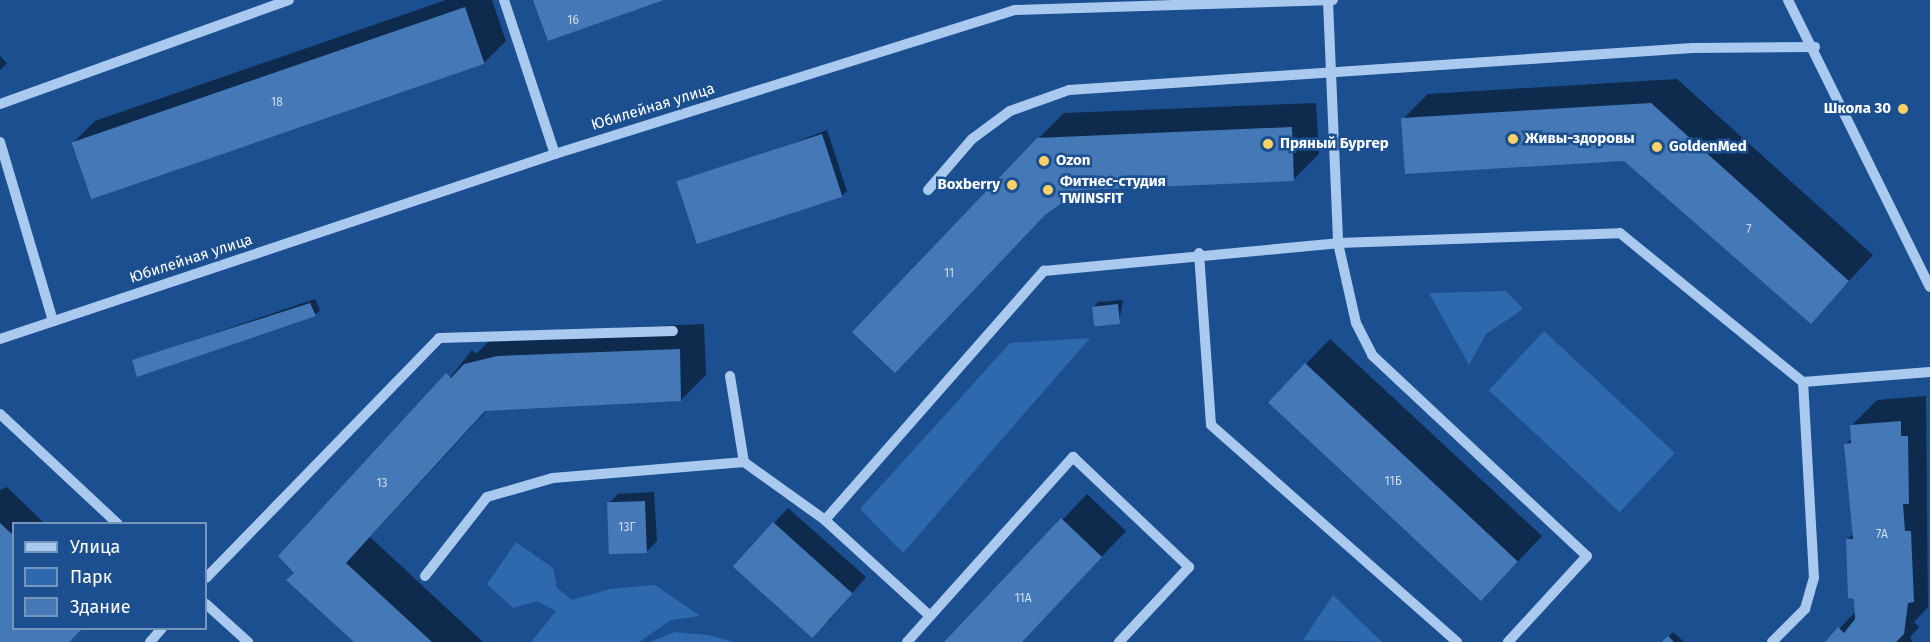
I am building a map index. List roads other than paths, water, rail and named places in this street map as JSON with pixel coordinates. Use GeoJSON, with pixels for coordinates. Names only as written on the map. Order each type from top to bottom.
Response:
{"type":"FeatureCollection","features":[{"type":"Feature","properties":{"kind":"street"},"geometry":{"type":"LineString","coordinates":[[0,104],[289,0]]}},
{"type":"Feature","properties":{"kind":"street"},"geometry":{"type":"LineString","coordinates":[[504,0],[555,154]]}},
{"type":"Feature","properties":{"kind":"street"},"geometry":{"type":"LineString","coordinates":[[1331,0],[1331,76],[1338,243],[1356,323],[1372,354],[1587,556],[1508,642]]}},
{"type":"Feature","properties":{"kind":"street","name":"Юбилейная улица"},"geometry":{"type":"LineString","coordinates":[[0,339],[1012,5],[1331,0]]}},
{"type":"Feature","properties":{"kind":"street"},"geometry":{"type":"LineString","coordinates":[[1788,0],[1815,47],[1930,287]]}},
{"type":"Feature","properties":{"kind":"street"},"geometry":{"type":"LineString","coordinates":[[928,189],[972,139],[1010,111],[1069,90],[1331,76],[1693,48],[1815,47]]}},
{"type":"Feature","properties":{"kind":"street"},"geometry":{"type":"LineString","coordinates":[[0,142],[53,321]]}},
{"type":"Feature","properties":{"kind":"street"},"geometry":{"type":"LineString","coordinates":[[825,520],[1044,271],[1199,254],[1338,243],[1620,232],[1803,382],[1930,372]]}},
{"type":"Feature","properties":{"kind":"street"},"geometry":{"type":"LineString","coordinates":[[1199,254],[1211,425],[1457,642]]}},
{"type":"Feature","properties":{"kind":"street"},"geometry":{"type":"LineString","coordinates":[[207,577],[439,338],[674,331]]}},
{"type":"Feature","properties":{"kind":"street"},"geometry":{"type":"LineString","coordinates":[[730,376],[744,462]]}},
{"type":"Feature","properties":{"kind":"street"},"geometry":{"type":"LineString","coordinates":[[1772,642],[1805,609],[1814,578],[1803,382]]}},
{"type":"Feature","properties":{"kind":"street"},"geometry":{"type":"LineString","coordinates":[[0,414],[116,522]]}},
{"type":"Feature","properties":{"kind":"street"},"geometry":{"type":"LineString","coordinates":[[907,642],[1073,457],[1189,567],[1119,642]]}},
{"type":"Feature","properties":{"kind":"street"},"geometry":{"type":"LineString","coordinates":[[425,576],[487,497],[553,478],[744,462],[825,520],[930,616]]}},
{"type":"Feature","properties":{"kind":"street"},"geometry":{"type":"LineString","coordinates":[[207,605],[248,642]]}},
{"type":"Feature","properties":{"kind":"street"},"geometry":{"type":"LineString","coordinates":[[150,642],[160,630]]}},
{"type":"Feature","properties":{"kind":"place","name":"Школа 30"},"geometry":{"type":"Point","coordinates":[1903,109]}},
{"type":"Feature","properties":{"kind":"place","name":"Живы-здоровы"},"geometry":{"type":"Point","coordinates":[1513,139]}},
{"type":"Feature","properties":{"kind":"place","name":"Пряный Бургер"},"geometry":{"type":"Point","coordinates":[1268,144]}},
{"type":"Feature","properties":{"kind":"place","name":"GoldenMed"},"geometry":{"type":"Point","coordinates":[1657,147]}},
{"type":"Feature","properties":{"kind":"place","name":"Ozon"},"geometry":{"type":"Point","coordinates":[1044,161]}},
{"type":"Feature","properties":{"kind":"place","name":"Boxberry"},"geometry":{"type":"Point","coordinates":[1012,185]}},
{"type":"Feature","properties":{"kind":"place","name":"Фитнес-студия TWINSFIT"},"geometry":{"type":"Point","coordinates":[1048,190]}}]}
